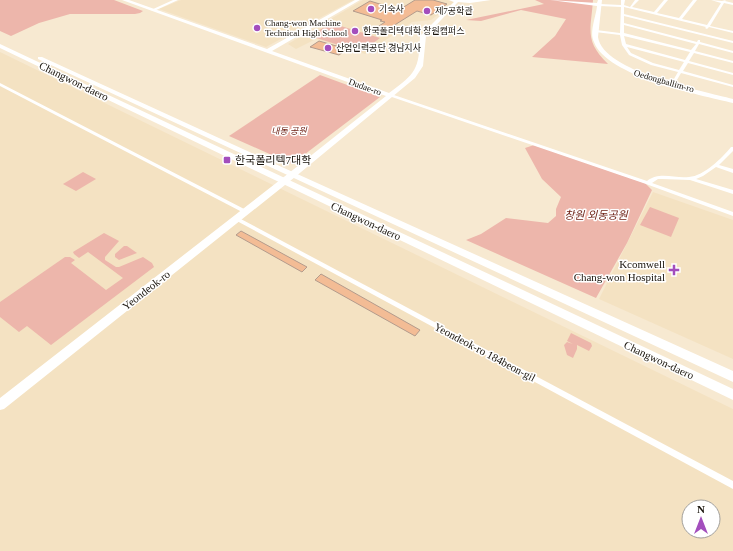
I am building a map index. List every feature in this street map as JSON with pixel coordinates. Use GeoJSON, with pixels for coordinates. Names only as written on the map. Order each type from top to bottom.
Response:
{"type":"FeatureCollection","features":[{"type":"Feature","properties":{"kind":"main road","name":"Changwon-daero"},"geometry":{"type":"LineString","coordinates":[[0,39],[733,395]]}},
{"type":"Feature","properties":{"kind":"main road","name":"Changwon-daero"},"geometry":{"type":"LineString","coordinates":[[0,46],[288,178],[733,377]]}},
{"type":"Feature","properties":{"kind":"street","name":"Dudae-ro"},"geometry":{"type":"LineString","coordinates":[[124,0],[390,96]]}},
{"type":"Feature","properties":{"kind":"street"},"geometry":{"type":"LineString","coordinates":[[153,10],[176,0]]}},
{"type":"Feature","properties":{"kind":"street"},"geometry":{"type":"LineString","coordinates":[[268,51],[358,0]]}},
{"type":"Feature","properties":{"kind":"street"},"geometry":{"type":"LineString","coordinates":[[450,0],[470,2],[489,0]]}},
{"type":"Feature","properties":{"kind":"street"},"geometry":{"type":"LineString","coordinates":[[552,0],[623,6],[733,32]]}},
{"type":"Feature","properties":{"kind":"street"},"geometry":{"type":"LineString","coordinates":[[623,0],[622,34],[624,45],[630,54],[640,60],[733,86]]}},
{"type":"Feature","properties":{"kind":"street"},"geometry":{"type":"LineString","coordinates":[[630,8],[637,0]]}},
{"type":"Feature","properties":{"kind":"street"},"geometry":{"type":"LineString","coordinates":[[655,13],[666,0]]}},
{"type":"Feature","properties":{"kind":"street"},"geometry":{"type":"LineString","coordinates":[[680,19],[695,0]]}},
{"type":"Feature","properties":{"kind":"street"},"geometry":{"type":"LineString","coordinates":[[713,0],[733,4]]}},
{"type":"Feature","properties":{"kind":"street"},"geometry":{"type":"LineString","coordinates":[[390,96],[414,76],[421,68],[423,56],[423,36],[457,1]]}},
{"type":"Feature","properties":{"kind":"street"},"geometry":{"type":"LineString","coordinates":[[673,84],[724,1]]}},
{"type":"Feature","properties":{"kind":"street","name":"Oedongballim-ro"},"geometry":{"type":"LineString","coordinates":[[600,3],[595,37],[598,48],[611,60],[631,72],[733,101]]}},
{"type":"Feature","properties":{"kind":"street"},"geometry":{"type":"LineString","coordinates":[[623,15],[733,42]]}},
{"type":"Feature","properties":{"kind":"street"},"geometry":{"type":"LineString","coordinates":[[623,24],[733,52]]}},
{"type":"Feature","properties":{"kind":"street"},"geometry":{"type":"LineString","coordinates":[[596,31],[622,34],[733,62]]}},
{"type":"Feature","properties":{"kind":"street"},"geometry":{"type":"LineString","coordinates":[[624,45],[733,74]]}},
{"type":"Feature","properties":{"kind":"street"},"geometry":{"type":"LineString","coordinates":[[0,84],[246,212]]}},
{"type":"Feature","properties":{"kind":"street","name":"Dudae-ro"},"geometry":{"type":"LineString","coordinates":[[288,178],[390,96]]}},
{"type":"Feature","properties":{"kind":"street"},"geometry":{"type":"LineString","coordinates":[[390,96],[648,183],[733,214]]}},
{"type":"Feature","properties":{"kind":"street"},"geometry":{"type":"LineString","coordinates":[[691,179],[716,166],[732,151]]}},
{"type":"Feature","properties":{"kind":"street"},"geometry":{"type":"LineString","coordinates":[[716,166],[733,171]]}},
{"type":"Feature","properties":{"kind":"street"},"geometry":{"type":"LineString","coordinates":[[648,183],[652,178],[658,177],[691,179],[733,192]]}},
{"type":"Feature","properties":{"kind":"street","name":"Yeondeok-ro"},"geometry":{"type":"LineString","coordinates":[[0,405],[288,178]]}},
{"type":"Feature","properties":{"kind":"street","name":"Yeondeok-ro 184beon-gil"},"geometry":{"type":"LineString","coordinates":[[237,219],[733,485]]}},
{"type":"Feature","properties":{"kind":"shaded area","name":"Chang-won Machine Technical High School"},"geometry":{"type":"Polygon","coordinates":[[[181,0],[353,0],[266,47],[159,9],[181,0]]]}},
{"type":"Feature","properties":{"kind":"shaded area","name":"한국폴리텍대학 창원캠퍼스"},"geometry":{"type":"Polygon","coordinates":[[[363,0],[447,0],[454,2],[431,20],[412,22],[365,54],[316,39],[296,49],[288,44],[363,0]]]}},
{"type":"Feature","properties":{"kind":"shaded area"},"geometry":{"type":"Polygon","coordinates":[[[0,52],[733,409],[733,551],[0,551],[0,52]]]}},
{"type":"Feature","properties":{"kind":"shaded area","name":"Kcomwell Chang-won Hospital"},"geometry":{"type":"Polygon","coordinates":[[[653,192],[733,220],[733,359],[599,299],[653,192]]]}},
{"type":"Feature","properties":{"kind":"green space"},"geometry":{"type":"Polygon","coordinates":[[[0,0],[114,0],[143,11],[135,14],[70,14],[39,23],[11,36],[0,31],[0,0]]]}},
{"type":"Feature","properties":{"kind":"green space"},"geometry":{"type":"Polygon","coordinates":[[[535,0],[593,0],[591,27],[592,42],[600,56],[608,64],[532,57],[555,36],[566,19],[521,10],[481,21],[466,20],[544,4],[535,0]]]}},
{"type":"Feature","properties":{"kind":"green space"},"geometry":{"type":"Polygon","coordinates":[[[331,23],[380,38],[361,52],[310,36],[331,23]]]}},
{"type":"Feature","properties":{"kind":"green space","name":"내동 공원"},"geometry":{"type":"Polygon","coordinates":[[[320,75],[380,97],[292,164],[229,136],[320,75]]]}},
{"type":"Feature","properties":{"kind":"green space","name":"창원 외동공원"},"geometry":{"type":"Polygon","coordinates":[[[534,145],[645,183],[652,190],[627,243],[596,298],[466,240],[481,234],[506,218],[548,223],[556,216],[556,209],[561,197],[542,179],[525,148],[534,145]]]}},
{"type":"Feature","properties":{"kind":"green space"},"geometry":{"type":"Polygon","coordinates":[[[83,172],[96,179],[76,191],[63,184],[83,172]]]}},
{"type":"Feature","properties":{"kind":"green space"},"geometry":{"type":"Polygon","coordinates":[[[650,207],[679,218],[671,237],[640,225],[650,207]]]}},
{"type":"Feature","properties":{"kind":"green space"},"geometry":{"type":"Polygon","coordinates":[[[104,233],[119,241],[105,257],[105,260],[116,267],[119,267],[143,257],[152,263],[154,267],[51,345],[27,326],[19,332],[0,317],[0,302],[65,257],[70,257],[75,260],[71,263],[106,290],[123,278],[88,252],[79,258],[73,252],[104,233]]]}},
{"type":"Feature","properties":{"kind":"green space"},"geometry":{"type":"Polygon","coordinates":[[[124,246],[127,246],[137,253],[119,260],[115,257],[115,254],[124,246]]]}},
{"type":"Feature","properties":{"kind":"green space"},"geometry":{"type":"Polygon","coordinates":[[[571,333],[591,343],[592,346],[589,351],[577,345],[573,358],[567,355],[564,345],[567,342],[573,344],[567,341],[571,333]]]}},
{"type":"Feature","properties":{"kind":"building"},"geometry":{"type":"Polygon","coordinates":[[[415,0],[433,0],[447,4],[431,15],[417,11],[393,26],[398,27],[388,34],[373,30],[385,22],[380,21],[382,20],[353,11],[370,1],[399,10],[415,0]]]}},
{"type":"Feature","properties":{"kind":"building","name":"산업인력공단 경남지사"},"geometry":{"type":"Polygon","coordinates":[[[319,41],[347,49],[339,55],[310,47],[319,41]]]}},
{"type":"Feature","properties":{"kind":"building"},"geometry":{"type":"Polygon","coordinates":[[[241,231],[307,267],[302,272],[236,235],[241,231]]]}},
{"type":"Feature","properties":{"kind":"building"},"geometry":{"type":"Polygon","coordinates":[[[321,274],[420,330],[415,336],[315,280],[321,274]]]}},
{"type":"Feature","properties":{"kind":"place","name":"기숙사"},"geometry":{"type":"Point","coordinates":[371,9]}},
{"type":"Feature","properties":{"kind":"place","name":"제7공학관"},"geometry":{"type":"Point","coordinates":[427,11]}},
{"type":"Feature","properties":{"kind":"place","name":"Chang-won Machine Technical High School"},"geometry":{"type":"Point","coordinates":[257,28]}},
{"type":"Feature","properties":{"kind":"place","name":"한국폴리텍대학 창원캠퍼스"},"geometry":{"type":"Point","coordinates":[355,31]}},
{"type":"Feature","properties":{"kind":"place","name":"산업인력공단 경남지사"},"geometry":{"type":"Point","coordinates":[328,48]}},
{"type":"Feature","properties":{"kind":"place","name":"한국폴리텍7대학"},"geometry":{"type":"Point","coordinates":[227,160]}},
{"type":"Feature","properties":{"kind":"place","name":"Kcomwell Chang-won Hospital"},"geometry":{"type":"Point","coordinates":[674,270]}}]}
